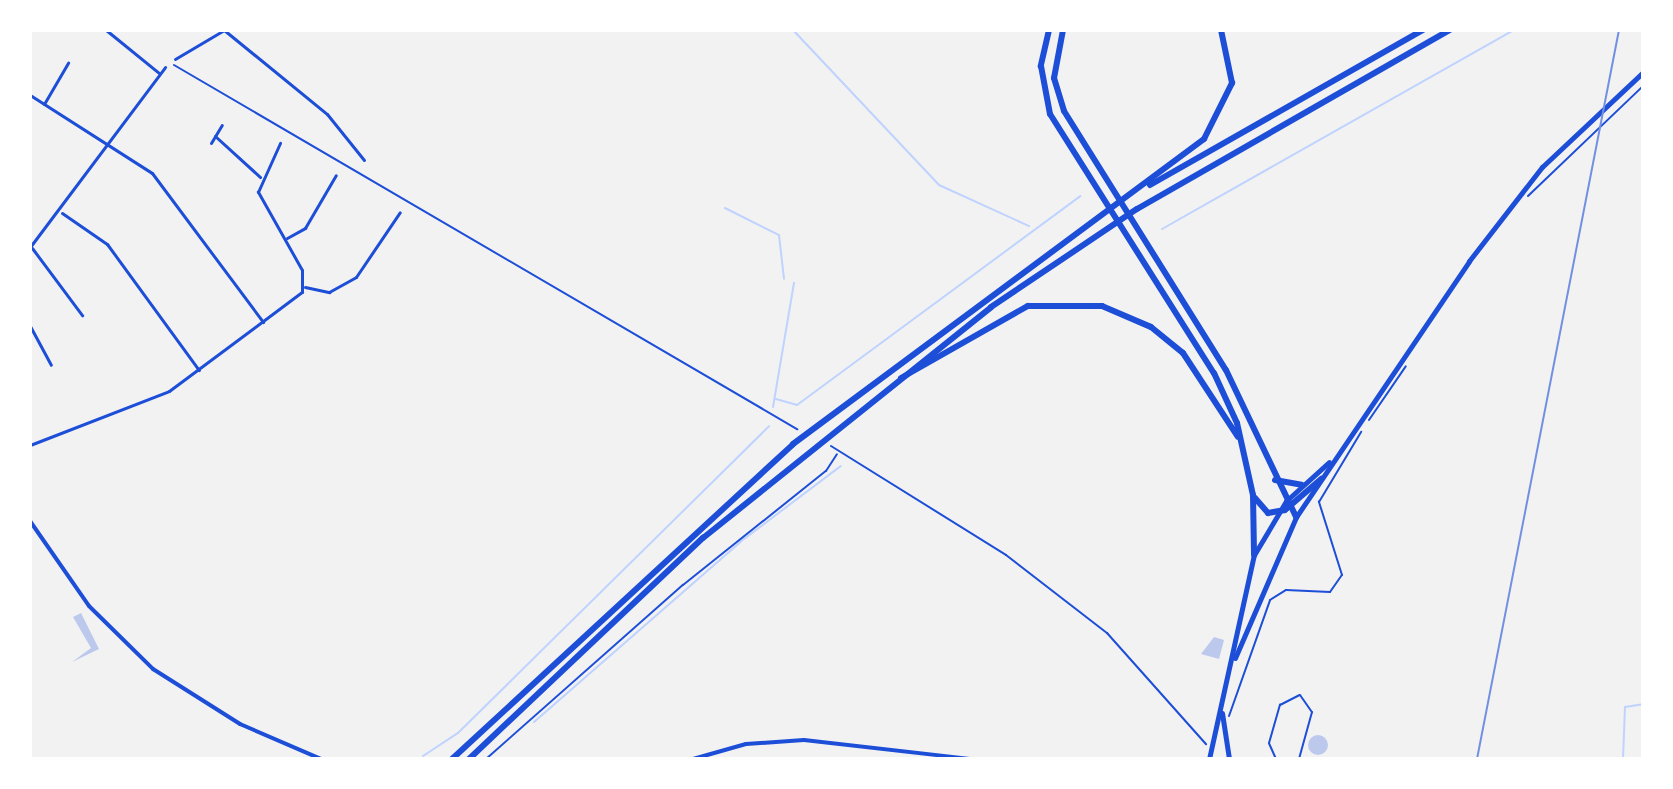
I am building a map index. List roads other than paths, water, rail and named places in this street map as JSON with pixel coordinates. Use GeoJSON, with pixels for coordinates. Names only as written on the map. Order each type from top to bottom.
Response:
{"type":"FeatureCollection","features":[{"type":"Feature","properties":{"kind":"highway"},"geometry":{"type":"LineString","coordinates":[[1049,30],[1041,66],[1050,114],[1214,373],[1245,451],[1253,495],[1254,555]]}},
{"type":"Feature","properties":{"kind":"highway"},"geometry":{"type":"LineString","coordinates":[[1063,30],[1054,78],[1064,111],[1226,370],[1272,478],[1296,517]]}},
{"type":"Feature","properties":{"kind":"highway"},"geometry":{"type":"LineString","coordinates":[[1130,196],[1218,121],[1232,83],[1221,30]]}},
{"type":"Feature","properties":{"kind":"highway"},"geometry":{"type":"LineString","coordinates":[[452,759],[793,444],[823,420],[1130,196],[1423,30]]}},
{"type":"Feature","properties":{"kind":"highway"},"geometry":{"type":"LineString","coordinates":[[469,759],[804,453],[892,382],[1137,209],[1450,30]]}},
{"type":"Feature","properties":{"kind":"highway"},"geometry":{"type":"LineString","coordinates":[[892,382],[1028,306],[1102,306],[1151,327],[1183,353],[1245,451]]}},
{"type":"Feature","properties":{"kind":"highway"},"geometry":{"type":"LineString","coordinates":[[1272,478],[1302,485]]}},
{"type":"Feature","properties":{"kind":"highway"},"geometry":{"type":"LineString","coordinates":[[1253,495],[1268,513],[1278,512],[1321,479]]}},
{"type":"Feature","properties":{"kind":"main road"},"geometry":{"type":"LineString","coordinates":[[1235,658],[1296,517],[1494,226],[1567,141],[1643,72]]}},
{"type":"Feature","properties":{"kind":"main road"},"geometry":{"type":"LineString","coordinates":[[1288,504],[1302,485],[1333,459]]}},
{"type":"Feature","properties":{"kind":"main road"},"geometry":{"type":"LineString","coordinates":[[1209,759],[1209,744],[1235,658],[1254,555],[1278,512]]}},
{"type":"Feature","properties":{"kind":"main road"},"geometry":{"type":"LineString","coordinates":[[1221,712],[1229,759]]}},
{"type":"Feature","properties":{"kind":"street"},"geometry":{"type":"LineString","coordinates":[[106,30],[159,73]]}},
{"type":"Feature","properties":{"kind":"street"},"geometry":{"type":"LineString","coordinates":[[208,30],[214,35]]}},
{"type":"Feature","properties":{"kind":"street"},"geometry":{"type":"LineString","coordinates":[[175,59],[224,30],[327,114],[364,160]]}},
{"type":"Feature","properties":{"kind":"street"},"geometry":{"type":"LineString","coordinates":[[44,104],[68,63]]}},
{"type":"Feature","properties":{"kind":"street"},"geometry":{"type":"LineString","coordinates":[[82,315],[30,247],[62,213],[165,67]]}},
{"type":"Feature","properties":{"kind":"street"},"geometry":{"type":"LineString","coordinates":[[30,95],[157,178],[263,322]]}},
{"type":"Feature","properties":{"kind":"street"},"geometry":{"type":"LineString","coordinates":[[211,143],[222,125]]}},
{"type":"Feature","properties":{"kind":"street"},"geometry":{"type":"LineString","coordinates":[[215,136],[260,177]]}},
{"type":"Feature","properties":{"kind":"street"},"geometry":{"type":"LineString","coordinates":[[280,143],[260,177],[261,200],[287,238],[305,287]]}},
{"type":"Feature","properties":{"kind":"street"},"geometry":{"type":"LineString","coordinates":[[287,238],[305,228],[336,175]]}},
{"type":"Feature","properties":{"kind":"street"},"geometry":{"type":"LineString","coordinates":[[305,287],[329,292],[347,284],[384,239],[400,212]]}},
{"type":"Feature","properties":{"kind":"street"},"geometry":{"type":"LineString","coordinates":[[62,213],[107,244],[199,370]]}},
{"type":"Feature","properties":{"kind":"street"},"geometry":{"type":"LineString","coordinates":[[384,239],[391,244]]}},
{"type":"Feature","properties":{"kind":"street"},"geometry":{"type":"LineString","coordinates":[[30,445],[161,395],[263,322],[305,287]]}},
{"type":"Feature","properties":{"kind":"street"},"geometry":{"type":"LineString","coordinates":[[30,326],[51,365]]}},
{"type":"Feature","properties":{"kind":"street"},"geometry":{"type":"LineString","coordinates":[[30,521],[89,606],[146,663],[240,724],[321,759]]}},
{"type":"Feature","properties":{"kind":"street"},"geometry":{"type":"LineString","coordinates":[[693,759],[746,744],[804,740],[972,759]]}},
{"type":"Feature","properties":{"kind":"lane"},"geometry":{"type":"LineString","coordinates":[[1276,759],[1269,743],[1280,705],[1300,695],[1312,712],[1299,759]]}},
{"type":"Feature","properties":{"kind":"waterway"},"geometry":{"type":"LineString","coordinates":[[793,30],[939,185],[1029,226]]}},
{"type":"Feature","properties":{"kind":"waterway"},"geometry":{"type":"LineString","coordinates":[[1162,229],[1514,30]]}},
{"type":"Feature","properties":{"kind":"waterway"},"geometry":{"type":"LineString","coordinates":[[776,399],[797,405],[1080,196]]}},
{"type":"Feature","properties":{"kind":"waterway"},"geometry":{"type":"LineString","coordinates":[[725,208],[779,235],[784,279]]}},
{"type":"Feature","properties":{"kind":"waterway"},"geometry":{"type":"LineString","coordinates":[[773,407],[794,283]]}},
{"type":"Feature","properties":{"kind":"waterway"},"geometry":{"type":"LineString","coordinates":[[423,756],[458,733],[769,426]]}},
{"type":"Feature","properties":{"kind":"waterway"},"geometry":{"type":"LineString","coordinates":[[534,722],[740,542],[841,466]]}},
{"type":"Feature","properties":{"kind":"waterway"},"geometry":{"type":"LineString","coordinates":[[1623,759],[1625,707],[1643,704]]}},
{"type":"Feature","properties":{"kind":"waterway"},"geometry":{"type":"LineString","coordinates":[[787,759],[833,759]]}},
{"type":"Feature","properties":{"kind":"railway"},"geometry":{"type":"LineString","coordinates":[[1477,759],[1619,30]]}}]}
